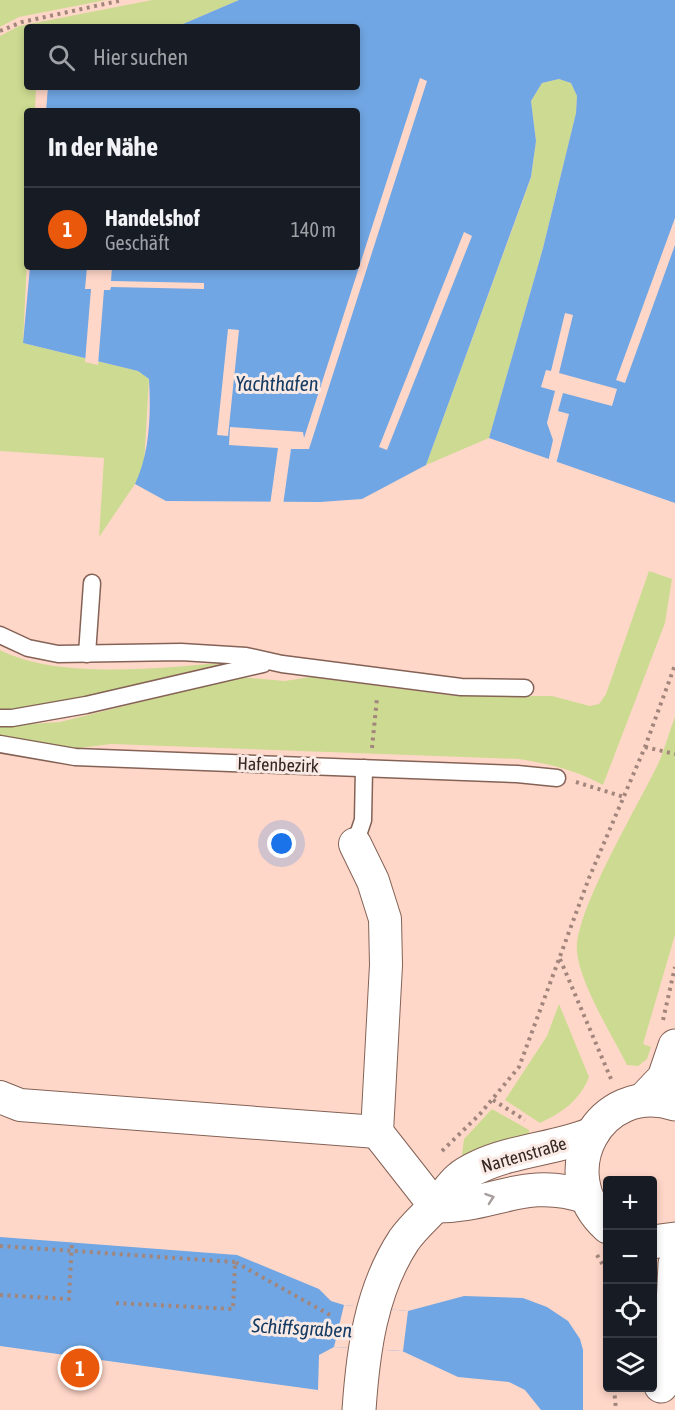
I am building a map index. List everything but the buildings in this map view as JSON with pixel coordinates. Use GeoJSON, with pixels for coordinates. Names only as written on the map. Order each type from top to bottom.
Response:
{"type":"FeatureCollection","features":[{"type":"Feature","properties":{"kind":"street"},"geometry":{"type":"LineString","coordinates":[[356,844],[373,881],[385,919],[386,965],[376,1132],[435,1206]]}},
{"type":"Feature","properties":{"kind":"street"},"geometry":{"type":"LineString","coordinates":[[603,1220],[586,1197],[581,1165],[592,1134],[610,1114],[643,1100],[664,1078],[675,1046]]}},
{"type":"Feature","properties":{"kind":"street"},"geometry":{"type":"LineString","coordinates":[[0,1097],[20,1105],[376,1132]]}},
{"type":"Feature","properties":{"kind":"street"},"geometry":{"type":"LineString","coordinates":[[643,1100],[675,1104]]}},
{"type":"Feature","properties":{"kind":"street","name":"Nartenstraße"},"geometry":{"type":"LineString","coordinates":[[359,1410],[365,1349],[381,1284],[405,1240],[457,1177],[508,1155],[576,1140],[592,1134]]}},
{"type":"Feature","properties":{"kind":"street","name":"Nartenstraße"},"geometry":{"type":"LineString","coordinates":[[435,1206],[472,1204],[510,1192],[545,1188],[560,1189],[586,1197]]}},
{"type":"Feature","properties":{"kind":"street"},"geometry":{"type":"LineString","coordinates":[[657,1241],[675,1239]]}},
{"type":"Feature","properties":{"kind":"street"},"geometry":{"type":"LineString","coordinates":[[661,1398],[670,1346],[675,1264]]}},
{"type":"Feature","properties":{"kind":"street"},"geometry":{"type":"LineString","coordinates":[[657,1377],[661,1398]]}},
{"type":"Feature","properties":{"kind":"lane"},"geometry":{"type":"LineString","coordinates":[[87,654],[92,583]]}},
{"type":"Feature","properties":{"kind":"lane"},"geometry":{"type":"LineString","coordinates":[[0,635],[28,648],[58,654],[181,652],[246,657],[282,664],[461,687],[525,688]]}},
{"type":"Feature","properties":{"kind":"lane"},"geometry":{"type":"LineString","coordinates":[[0,718],[86,705],[257,664],[282,664]]}},
{"type":"Feature","properties":{"kind":"lane","name":"Hafenbezirk"},"geometry":{"type":"LineString","coordinates":[[0,744],[75,757],[368,762],[557,778]]}},
{"type":"Feature","properties":{"kind":"lane"},"geometry":{"type":"LineString","coordinates":[[356,844],[363,820],[368,762]]}},
{"type":"Feature","properties":{"kind":"path"},"geometry":{"type":"LineString","coordinates":[[0,31],[22,22],[123,0]]}},
{"type":"Feature","properties":{"kind":"path"},"geometry":{"type":"LineString","coordinates":[[458,1136],[493,1100],[519,1067],[589,878],[645,747],[675,665]]}},
{"type":"Feature","properties":{"kind":"path"},"geometry":{"type":"LineString","coordinates":[[368,762],[376,710]]}},
{"type":"Feature","properties":{"kind":"path"},"geometry":{"type":"LineString","coordinates":[[645,747],[675,754]]}},
{"type":"Feature","properties":{"kind":"path"},"geometry":{"type":"LineString","coordinates":[[581,783],[624,797]]}},
{"type":"Feature","properties":{"kind":"path"},"geometry":{"type":"LineString","coordinates":[[560,958],[611,1079]]}},
{"type":"Feature","properties":{"kind":"path"},"geometry":{"type":"LineString","coordinates":[[493,1100],[528,1122]]}},
{"type":"Feature","properties":{"kind":"path"},"geometry":{"type":"LineString","coordinates":[[0,1295],[69,1299],[72,1242]]}},
{"type":"Feature","properties":{"kind":"path"},"geometry":{"type":"LineString","coordinates":[[0,1246],[235,1262],[330,1315]]}},
{"type":"Feature","properties":{"kind":"path"},"geometry":{"type":"LineString","coordinates":[[116,1303],[233,1310],[235,1262]]}},
{"type":"Feature","properties":{"kind":"path"},"geometry":{"type":"LineString","coordinates":[[614,1392],[616,1410]]}},
{"type":"Feature","properties":{"kind":"green space"},"geometry":{"type":"Polygon","coordinates":[[[0,0],[106,0],[19,17],[0,27],[0,0]]]}},
{"type":"Feature","properties":{"kind":"green space"},"geometry":{"type":"Polygon","coordinates":[[[152,0],[239,0],[183,24],[29,24],[152,0]]]}},
{"type":"Feature","properties":{"kind":"green space"},"geometry":{"type":"Polygon","coordinates":[[[24,25],[24,90],[36,90],[35,108],[24,108],[24,270],[27,270],[23,343],[138,371],[149,379],[144,465],[135,484],[99,537],[104,458],[0,451],[0,36],[24,25]]]}},
{"type":"Feature","properties":{"kind":"green space"},"geometry":{"type":"Polygon","coordinates":[[[559,79],[571,83],[577,96],[576,113],[543,248],[489,438],[426,465],[531,178],[536,141],[531,101],[542,83],[559,79]]]}},
{"type":"Feature","properties":{"kind":"green space"},"geometry":{"type":"Polygon","coordinates":[[[649,571],[672,579],[665,623],[603,785],[562,768],[519,759],[111,744],[72,749],[0,735],[0,726],[60,722],[240,677],[285,681],[310,677],[456,696],[552,696],[590,706],[599,704],[606,694],[649,571]]]}},
{"type":"Feature","properties":{"kind":"green space"},"geometry":{"type":"Polygon","coordinates":[[[0,650],[24,659],[81,669],[142,669],[228,662],[50,705],[26,710],[0,710],[0,650]]]}},
{"type":"Feature","properties":{"kind":"green space"},"geometry":{"type":"Polygon","coordinates":[[[675,717],[675,935],[643,1044],[651,1047],[647,1059],[638,1066],[627,1065],[584,979],[577,952],[579,935],[585,912],[596,886],[658,764],[675,717]]]}},
{"type":"Feature","properties":{"kind":"green space"},"geometry":{"type":"Polygon","coordinates":[[[559,1004],[589,1077],[581,1092],[569,1105],[540,1123],[505,1100],[547,1036],[559,1004]]]}},
{"type":"Feature","properties":{"kind":"green space"},"geometry":{"type":"Polygon","coordinates":[[[492,1109],[529,1130],[529,1135],[461,1162],[464,1139],[492,1109]]]}},
{"type":"Feature","properties":{"kind":"water","name":"Yachthafen"},"geometry":{"type":"Polygon","coordinates":[[[239,0],[675,0],[675,503],[489,438],[543,248],[576,113],[577,96],[571,83],[559,79],[542,83],[531,101],[536,141],[531,177],[426,465],[362,499],[320,502],[166,501],[135,484],[147,446],[149,379],[138,371],[23,343],[30,270],[360,270],[360,108],[46,108],[48,90],[360,90],[360,24],[183,24],[239,0]]]}},
{"type":"Feature","properties":{"kind":"water","name":"Schiffsgraben"},"geometry":{"type":"Polygon","coordinates":[[[0,1237],[237,1255],[319,1289],[331,1301],[344,1305],[408,1311],[464,1296],[523,1298],[547,1307],[568,1321],[580,1339],[583,1350],[583,1410],[541,1410],[525,1390],[509,1382],[458,1377],[402,1351],[334,1347],[319,1355],[318,1390],[0,1346],[0,1237]]]}},
{"type":"Feature","properties":{"kind":"pier"},"geometry":{"type":"Polygon","coordinates":[[[420,78],[427,81],[309,449],[291,449],[283,505],[270,505],[278,448],[229,445],[230,427],[303,432],[304,438],[420,78]]]}},
{"type":"Feature","properties":{"kind":"pier"},"geometry":{"type":"Polygon","coordinates":[[[675,218],[675,245],[625,383],[616,380],[675,218]]]}},
{"type":"Feature","properties":{"kind":"pier"},"geometry":{"type":"Polygon","coordinates":[[[464,232],[472,236],[387,450],[379,447],[464,232]]]}},
{"type":"Feature","properties":{"kind":"pier"},"geometry":{"type":"Polygon","coordinates":[[[87,270],[112,270],[111,281],[204,283],[204,289],[111,287],[110,290],[104,290],[98,365],[85,362],[91,289],[85,289],[87,270]]]}},
{"type":"Feature","properties":{"kind":"pier"},"geometry":{"type":"Polygon","coordinates":[[[565,313],[573,315],[559,373],[617,389],[612,406],[563,393],[558,411],[569,414],[556,464],[548,462],[553,440],[547,423],[555,391],[541,387],[546,370],[551,371],[565,313]]]}},
{"type":"Feature","properties":{"kind":"pier"},"geometry":{"type":"Polygon","coordinates":[[[228,329],[239,330],[228,436],[217,435],[228,329]]]}},
{"type":"Feature","properties":{"kind":"pier"},"geometry":{"type":"Polygon","coordinates":[[[344,1305],[408,1311],[403,1351],[334,1347],[344,1305]]]}},
{"type":"Feature","properties":{"kind":"place","name":"Handelshof"},"geometry":{"type":"Point","coordinates":[80,1368]}}]}
